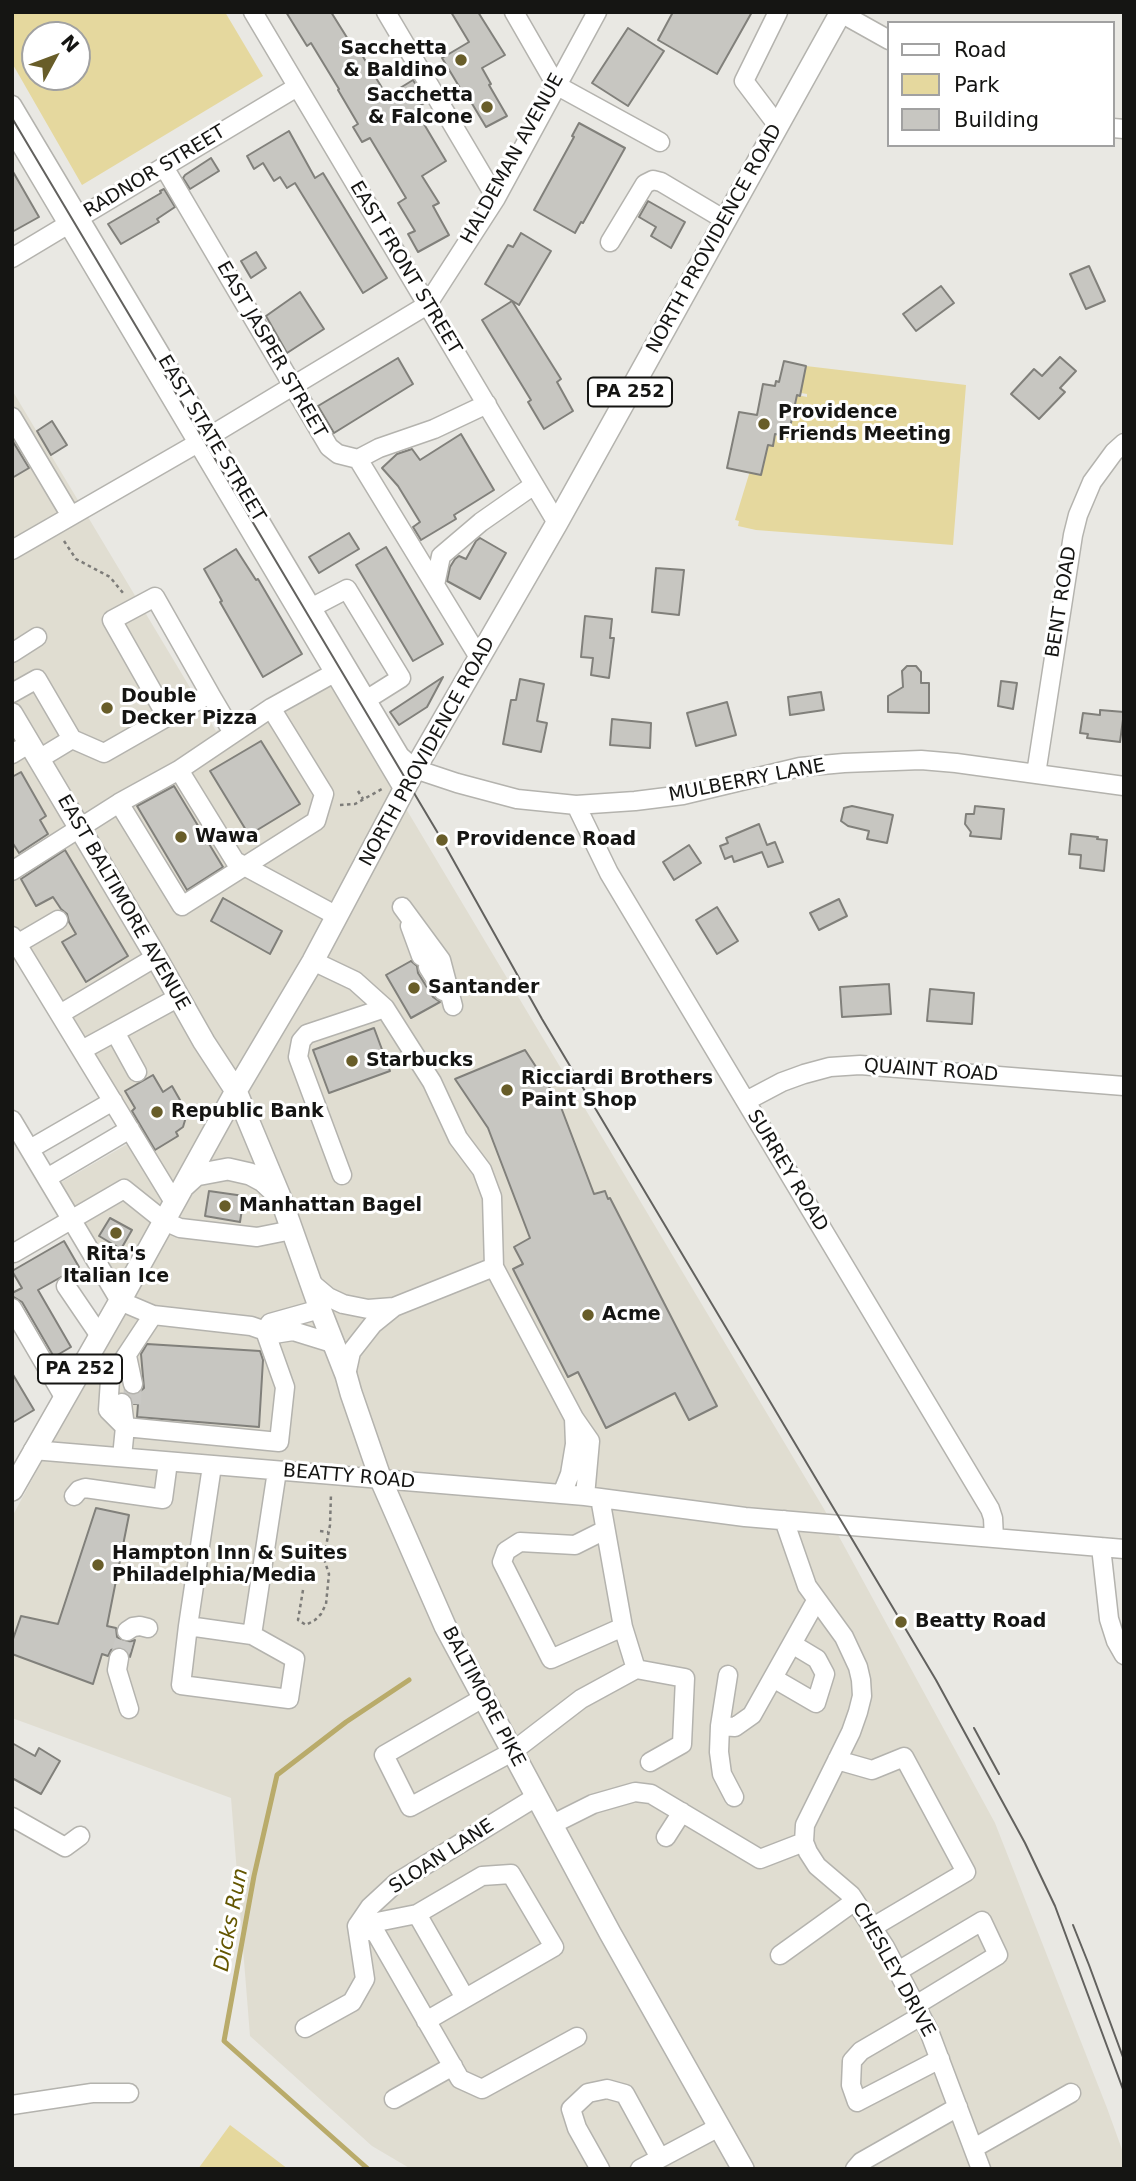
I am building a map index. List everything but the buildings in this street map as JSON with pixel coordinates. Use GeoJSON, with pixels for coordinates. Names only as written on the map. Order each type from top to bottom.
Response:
{"type":"FeatureCollection","features":[{"type":"Feature","properties":{"kind":"main road","name":"NORTH PROVIDENCE ROAD"},"geometry":{"type":"LineString","coordinates":[[12,1490],[236,1091],[313,961],[415,769],[557,523],[840,13]]}},
{"type":"Feature","properties":{"kind":"main road","name":"EAST BALTIMORE AVENUE"},"geometry":{"type":"LineString","coordinates":[[12,714],[27,752],[80,829],[204,1042],[236,1091],[281,1199]]}},
{"type":"Feature","properties":{"kind":"main road"},"geometry":{"type":"LineString","coordinates":[[179,1194],[196,1175],[228,1168],[257,1177],[281,1199]]}},
{"type":"Feature","properties":{"kind":"main road","name":"BALTIMORE PIKE"},"geometry":{"type":"LineString","coordinates":[[281,1199],[309,1281],[335,1344],[381,1480],[445,1626],[551,1825],[743,2169]]}},
{"type":"Feature","properties":{"kind":"street","name":"EAST FRONT STREET"},"geometry":{"type":"LineString","coordinates":[[253,12],[557,523]]}},
{"type":"Feature","properties":{"kind":"street"},"geometry":{"type":"LineString","coordinates":[[386,12],[496,198]]}},
{"type":"Feature","properties":{"kind":"street"},"geometry":{"type":"LineString","coordinates":[[514,12],[556,85],[660,142]]}},
{"type":"Feature","properties":{"kind":"street","name":"HALDEMAN AVENUE"},"geometry":{"type":"LineString","coordinates":[[427,305],[496,198],[597,12]]}},
{"type":"Feature","properties":{"kind":"street"},"geometry":{"type":"LineString","coordinates":[[778,126],[744,81],[779,12]]}},
{"type":"Feature","properties":{"kind":"street"},"geometry":{"type":"LineString","coordinates":[[840,13],[888,39]]}},
{"type":"Feature","properties":{"kind":"street","name":"RADNOR STREET"},"geometry":{"type":"LineString","coordinates":[[12,258],[298,87]]}},
{"type":"Feature","properties":{"kind":"street","name":"EAST STATE STREET"},"geometry":{"type":"LineString","coordinates":[[12,105],[74,221],[361,703],[404,790]]}},
{"type":"Feature","properties":{"kind":"street","name":"EAST STATE STREET"},"geometry":{"type":"LineString","coordinates":[[12,130],[74,221]]}},
{"type":"Feature","properties":{"kind":"street","name":"EAST JASPER STREET"},"geometry":{"type":"LineString","coordinates":[[164,167],[329,447],[338,454],[358,458]]}},
{"type":"Feature","properties":{"kind":"street"},"geometry":{"type":"LineString","coordinates":[[610,242],[645,184],[653,180],[661,182],[725,220]]}},
{"type":"Feature","properties":{"kind":"street"},"geometry":{"type":"LineString","coordinates":[[12,550],[204,440],[427,305]]}},
{"type":"Feature","properties":{"kind":"street"},"geometry":{"type":"LineString","coordinates":[[480,659],[358,458],[379,447],[434,429],[486,404]]}},
{"type":"Feature","properties":{"kind":"street"},"geometry":{"type":"LineString","coordinates":[[12,417],[71,516]]}},
{"type":"Feature","properties":{"kind":"street","name":"BENT ROAD"},"geometry":{"type":"LineString","coordinates":[[1036,774],[1078,515],[1092,482],[1124,443]]}},
{"type":"Feature","properties":{"kind":"street"},"geometry":{"type":"LineString","coordinates":[[435,585],[440,556],[481,522],[534,485]]}},
{"type":"Feature","properties":{"kind":"street"},"geometry":{"type":"LineString","coordinates":[[306,611],[347,589],[401,678],[361,703]]}},
{"type":"Feature","properties":{"kind":"street"},"geometry":{"type":"LineString","coordinates":[[167,717],[112,620],[155,597],[233,733]]}},
{"type":"Feature","properties":{"kind":"street"},"geometry":{"type":"LineString","coordinates":[[12,653],[37,637]]}},
{"type":"Feature","properties":{"kind":"street"},"geometry":{"type":"LineString","coordinates":[[12,871],[119,803],[179,770],[271,708],[341,669]]}},
{"type":"Feature","properties":{"kind":"street"},"geometry":{"type":"LineString","coordinates":[[12,693],[37,679],[72,739],[104,753],[210,694]]}},
{"type":"Feature","properties":{"kind":"street","name":"EAST STATE STREET"},"geometry":{"type":"LineString","coordinates":[[361,703],[400,756],[415,769]]}},
{"type":"Feature","properties":{"kind":"street"},"geometry":{"type":"LineString","coordinates":[[119,803],[182,906],[316,821],[324,794],[271,708]]}},
{"type":"Feature","properties":{"kind":"street"},"geometry":{"type":"LineString","coordinates":[[27,752],[72,739]]}},
{"type":"Feature","properties":{"kind":"street","name":"MULBERRY LANE"},"geometry":{"type":"LineString","coordinates":[[415,769],[517,799],[576,804],[683,795],[800,767],[920,760],[1124,786]]}},
{"type":"Feature","properties":{"kind":"street"},"geometry":{"type":"LineString","coordinates":[[179,770],[235,861],[337,916]]}},
{"type":"Feature","properties":{"kind":"street","name":"SURREY ROAD"},"geometry":{"type":"LineString","coordinates":[[576,804],[609,873],[990,1509],[994,1538]]}},
{"type":"Feature","properties":{"kind":"street"},"geometry":{"type":"LineString","coordinates":[[402,907],[441,960],[453,1006],[425,962],[402,907]]}},
{"type":"Feature","properties":{"kind":"street"},"geometry":{"type":"LineString","coordinates":[[58,920],[15,940],[130,1129],[179,1194]]}},
{"type":"Feature","properties":{"kind":"street"},"geometry":{"type":"LineString","coordinates":[[60,1014],[156,957]]}},
{"type":"Feature","properties":{"kind":"street"},"geometry":{"type":"LineString","coordinates":[[313,961],[355,981],[385,1008],[432,1082],[458,1138],[482,1170],[492,1197],[494,1267],[574,1418],[590,1441],[593,1497],[605,1530],[623,1627],[636,1669]]}},
{"type":"Feature","properties":{"kind":"street"},"geometry":{"type":"LineString","coordinates":[[82,1050],[179,997]]}},
{"type":"Feature","properties":{"kind":"street"},"geometry":{"type":"LineString","coordinates":[[342,1175],[298,1057],[301,1041],[307,1034],[385,1008]]}},
{"type":"Feature","properties":{"kind":"street"},"geometry":{"type":"LineString","coordinates":[[115,1032],[137,1072]]}},
{"type":"Feature","properties":{"kind":"street","name":"QUAINT ROAD"},"geometry":{"type":"LineString","coordinates":[[746,1101],[804,1074],[830,1067],[860,1065],[1124,1086]]}},
{"type":"Feature","properties":{"kind":"street"},"geometry":{"type":"LineString","coordinates":[[30,1149],[113,1101]]}},
{"type":"Feature","properties":{"kind":"street"},"geometry":{"type":"LineString","coordinates":[[12,1119],[120,1301],[153,1315],[251,1326],[274,1334],[293,1332],[335,1344]]}},
{"type":"Feature","properties":{"kind":"street"},"geometry":{"type":"LineString","coordinates":[[47,1178],[130,1129]]}},
{"type":"Feature","properties":{"kind":"street"},"geometry":{"type":"LineString","coordinates":[[14,1253],[124,1189],[164,1221],[180,1228],[257,1237],[292,1230]]}},
{"type":"Feature","properties":{"kind":"street"},"geometry":{"type":"LineString","coordinates":[[346,1375],[351,1352],[373,1324],[394,1307],[494,1267]]}},
{"type":"Feature","properties":{"kind":"street"},"geometry":{"type":"LineString","coordinates":[[309,1281],[328,1297],[342,1304],[368,1309],[394,1307]]}},
{"type":"Feature","properties":{"kind":"street"},"geometry":{"type":"LineString","coordinates":[[66,1286],[100,1336]]}},
{"type":"Feature","properties":{"kind":"street"},"geometry":{"type":"LineString","coordinates":[[12,1308],[64,1397]]}},
{"type":"Feature","properties":{"kind":"street"},"geometry":{"type":"LineString","coordinates":[[265,1331],[270,1324],[320,1309]]}},
{"type":"Feature","properties":{"kind":"street"},"geometry":{"type":"LineString","coordinates":[[153,1315],[110,1380],[108,1410],[125,1427],[279,1442],[285,1387],[265,1331]]}},
{"type":"Feature","properties":{"kind":"street"},"geometry":{"type":"LineString","coordinates":[[127,1356],[128,1384]]}},
{"type":"Feature","properties":{"kind":"street"},"geometry":{"type":"LineString","coordinates":[[122,1457],[127,1404]]}},
{"type":"Feature","properties":{"kind":"street"},"geometry":{"type":"LineString","coordinates":[[562,1494],[570,1474],[574,1418]]}},
{"type":"Feature","properties":{"kind":"street","name":"BEATTY ROAD"},"geometry":{"type":"LineString","coordinates":[[33,1450],[562,1494],[745,1517],[1124,1549]]}},
{"type":"Feature","properties":{"kind":"street"},"geometry":{"type":"LineString","coordinates":[[74,1496],[85,1488],[163,1499],[168,1462]]}},
{"type":"Feature","properties":{"kind":"street"},"geometry":{"type":"LineString","coordinates":[[188,1626],[252,1635],[295,1659],[289,1699],[181,1685],[188,1626],[212,1466]]}},
{"type":"Feature","properties":{"kind":"street"},"geometry":{"type":"LineString","coordinates":[[252,1635],[277,1471]]}},
{"type":"Feature","properties":{"kind":"street"},"geometry":{"type":"LineString","coordinates":[[551,1825],[593,1804],[635,1793],[651,1794],[760,1858],[804,1842],[805,1825],[837,1760],[862,1696],[858,1667],[844,1637],[816,1601],[800,1568],[784,1520]]}},
{"type":"Feature","properties":{"kind":"street"},"geometry":{"type":"LineString","coordinates":[[605,1530],[575,1545],[520,1542],[506,1551],[502,1562],[551,1659],[623,1627]]}},
{"type":"Feature","properties":{"kind":"street"},"geometry":{"type":"LineString","coordinates":[[1101,1547],[1109,1619],[1124,1655]]}},
{"type":"Feature","properties":{"kind":"street"},"geometry":{"type":"LineString","coordinates":[[720,1726],[735,1727],[752,1715],[816,1601]]}},
{"type":"Feature","properties":{"kind":"street"},"geometry":{"type":"LineString","coordinates":[[127,1632],[133,1627],[148,1628]]}},
{"type":"Feature","properties":{"kind":"street"},"geometry":{"type":"LineString","coordinates":[[773,1678],[816,1703],[825,1674],[817,1659],[792,1644]]}},
{"type":"Feature","properties":{"kind":"street"},"geometry":{"type":"LineString","coordinates":[[119,1658],[117,1670],[129,1709]]}},
{"type":"Feature","properties":{"kind":"street"},"geometry":{"type":"LineString","coordinates":[[483,1698],[384,1755],[410,1807],[512,1752],[581,1699],[636,1669],[685,1678],[682,1744],[650,1762]]}},
{"type":"Feature","properties":{"kind":"street"},"geometry":{"type":"LineString","coordinates":[[728,1675],[719,1752],[722,1774],[734,1797]]}},
{"type":"Feature","properties":{"kind":"street"},"geometry":{"type":"LineString","coordinates":[[837,1760],[872,1770],[904,1757],[966,1871],[873,1927]]}},
{"type":"Feature","properties":{"kind":"street","name":"SLOAN LANE"},"geometry":{"type":"LineString","coordinates":[[357,1926],[370,1907],[396,1883],[536,1797]]}},
{"type":"Feature","properties":{"kind":"street"},"geometry":{"type":"LineString","coordinates":[[666,1836],[682,1812]]}},
{"type":"Feature","properties":{"kind":"street"},"geometry":{"type":"LineString","coordinates":[[12,1817],[65,1847],[80,1836]]}},
{"type":"Feature","properties":{"kind":"street","name":"CHESLEY DRIVE"},"geometry":{"type":"LineString","coordinates":[[804,1842],[817,1866],[855,1901],[898,1971],[940,2059],[981,2169]]}},
{"type":"Feature","properties":{"kind":"street"},"geometry":{"type":"LineString","coordinates":[[357,1926],[417,1914],[482,1876],[511,1874],[554,1947],[426,2021]]}},
{"type":"Feature","properties":{"kind":"street"},"geometry":{"type":"LineString","coordinates":[[780,1955],[855,1901]]}},
{"type":"Feature","properties":{"kind":"street"},"geometry":{"type":"LineString","coordinates":[[417,1914],[465,1998]]}},
{"type":"Feature","properties":{"kind":"street"},"geometry":{"type":"LineString","coordinates":[[898,1971],[982,1921],[998,1955],[861,2051],[852,2061],[851,2085],[857,2102],[940,2059]]}},
{"type":"Feature","properties":{"kind":"street"},"geometry":{"type":"LineString","coordinates":[[357,1926],[376,1933],[460,2079],[482,2089],[577,2037]]}},
{"type":"Feature","properties":{"kind":"street"},"geometry":{"type":"LineString","coordinates":[[305,2028],[352,2003],[365,1979],[357,1926]]}},
{"type":"Feature","properties":{"kind":"street"},"geometry":{"type":"LineString","coordinates":[[394,2099],[453,2066]]}},
{"type":"Feature","properties":{"kind":"street"},"geometry":{"type":"LineString","coordinates":[[600,2169],[577,2128],[571,2109],[588,2093],[607,2089],[625,2094],[660,2158]]}},
{"type":"Feature","properties":{"kind":"street"},"geometry":{"type":"LineString","coordinates":[[12,2105],[92,2093],[129,2093]]}},
{"type":"Feature","properties":{"kind":"street"},"geometry":{"type":"LineString","coordinates":[[974,2148],[1071,2093]]}},
{"type":"Feature","properties":{"kind":"street"},"geometry":{"type":"LineString","coordinates":[[855,2169],[861,2162],[958,2106]]}},
{"type":"Feature","properties":{"kind":"street"},"geometry":{"type":"LineString","coordinates":[[640,2169],[719,2127]]}},
{"type":"Feature","properties":{"kind":"path"},"geometry":{"type":"LineString","coordinates":[[63,538],[76,559],[110,577],[132,609]]}},
{"type":"Feature","properties":{"kind":"path"},"geometry":{"type":"LineString","coordinates":[[340,805],[355,803],[382,789]]}},
{"type":"Feature","properties":{"kind":"path"},"geometry":{"type":"LineString","coordinates":[[358,791],[363,799]]}},
{"type":"Feature","properties":{"kind":"path"},"geometry":{"type":"LineString","coordinates":[[303,1590],[298,1620],[306,1625],[321,1614],[326,1604],[329,1574],[325,1552],[331,1494]]}},
{"type":"Feature","properties":{"kind":"path"},"geometry":{"type":"LineString","coordinates":[[320,1531],[328,1532]]}},
{"type":"Feature","properties":{"kind":"path"},"geometry":{"type":"LineString","coordinates":[[319,1551],[325,1552]]}},
{"type":"Feature","properties":{"kind":"shaded area"},"geometry":{"type":"Polygon","coordinates":[[[12,390],[216,731],[322,668],[824,1509],[995,1823],[1107,2108],[1124,2155],[1124,2169],[411,2169],[372,2146],[250,2036],[231,1798],[12,1718],[12,1517],[43,1459],[121,1287],[60,1183],[131,1142],[12,936],[12,390]]]}},
{"type":"Feature","properties":{"kind":"green space"},"geometry":{"type":"Polygon","coordinates":[[[12,12],[225,12],[263,76],[82,185],[28,91],[91,91],[91,21],[21,21],[21,79],[12,63],[12,12]]]}},
{"type":"Feature","properties":{"kind":"green space"},"geometry":{"type":"Polygon","coordinates":[[[806,366],[966,385],[953,545],[756,530],[738,526],[739,521],[735,520],[750,471],[761,475],[768,445],[773,446],[772,435],[788,437],[797,395],[807,397],[807,394],[801,393],[806,366]]]}},
{"type":"Feature","properties":{"kind":"green space"},"geometry":{"type":"Polygon","coordinates":[[[230,2125],[288,2169],[198,2169],[230,2125]]]}},
{"type":"Feature","properties":{"kind":"waterway","name":"Dicks Run"},"geometry":{"type":"LineString","coordinates":[[368,2169],[224,2041],[254,1876],[277,1775],[346,1722],[409,1680]]}},
{"type":"Feature","properties":{"kind":"tunnel"},"geometry":{"type":"LineString","coordinates":[[132,1404],[133,1384]]}},
{"type":"Feature","properties":{"kind":"tunnel"},"geometry":{"type":"LineString","coordinates":[[119,1658],[127,1631]]}},
{"type":"Feature","properties":{"kind":"tram line"},"geometry":{"type":"LineString","coordinates":[[12,118],[442,840],[542,1019],[936,1680],[1025,1843],[1055,1906],[1124,2092]]}},
{"type":"Feature","properties":{"kind":"tram line"},"geometry":{"type":"LineString","coordinates":[[974,1728],[999,1774]]}},
{"type":"Feature","properties":{"kind":"tram line"},"geometry":{"type":"LineString","coordinates":[[1073,1925],[1124,2060]]}},
{"type":"Feature","properties":{"kind":"place","name":"Sacchetta & Baldino"},"geometry":{"type":"Point","coordinates":[461,60]}},
{"type":"Feature","properties":{"kind":"place","name":"Sacchetta & Falcone"},"geometry":{"type":"Point","coordinates":[487,107]}},
{"type":"Feature","properties":{"kind":"place","name":"Providence Friends Meeting"},"geometry":{"type":"Point","coordinates":[764,424]}},
{"type":"Feature","properties":{"kind":"place","name":"Double Decker Pizza"},"geometry":{"type":"Point","coordinates":[107,708]}},
{"type":"Feature","properties":{"kind":"place","name":"Wawa"},"geometry":{"type":"Point","coordinates":[181,837]}},
{"type":"Feature","properties":{"kind":"place","name":"Providence Road"},"geometry":{"type":"Point","coordinates":[442,840]}},
{"type":"Feature","properties":{"kind":"place","name":"Santander"},"geometry":{"type":"Point","coordinates":[414,988]}},
{"type":"Feature","properties":{"kind":"place","name":"Starbucks"},"geometry":{"type":"Point","coordinates":[352,1061]}},
{"type":"Feature","properties":{"kind":"place","name":"Ricciardi Brothers Paint Shop"},"geometry":{"type":"Point","coordinates":[507,1090]}},
{"type":"Feature","properties":{"kind":"place","name":"Republic Bank"},"geometry":{"type":"Point","coordinates":[157,1112]}},
{"type":"Feature","properties":{"kind":"place","name":"Manhattan Bagel"},"geometry":{"type":"Point","coordinates":[225,1206]}},
{"type":"Feature","properties":{"kind":"place","name":"Rita's Italian Ice"},"geometry":{"type":"Point","coordinates":[116,1233]}},
{"type":"Feature","properties":{"kind":"place","name":"Acme"},"geometry":{"type":"Point","coordinates":[588,1315]}},
{"type":"Feature","properties":{"kind":"place","name":"Hampton Inn & Suites Philadelphia/Media"},"geometry":{"type":"Point","coordinates":[98,1565]}},
{"type":"Feature","properties":{"kind":"place","name":"Beatty Road"},"geometry":{"type":"Point","coordinates":[901,1622]}}]}
